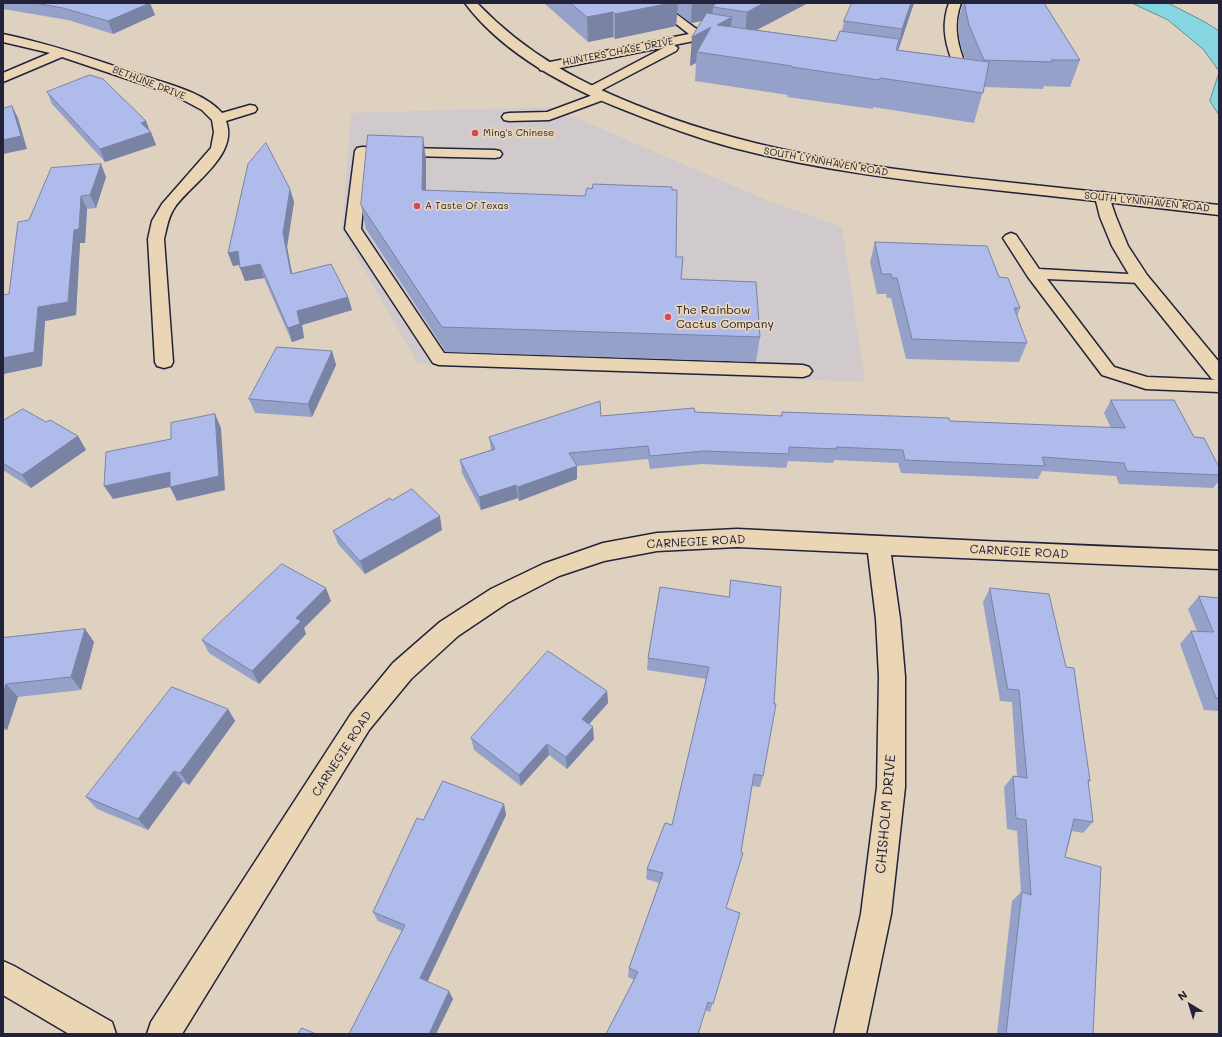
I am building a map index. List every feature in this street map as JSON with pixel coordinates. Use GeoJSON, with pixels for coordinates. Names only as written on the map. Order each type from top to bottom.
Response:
{"type":"FeatureCollection","features":[{"type":"Feature","properties":{"kind":"street","name":"SOUTH LYNNHAVEN ROAD"},"geometry":{"type":"LineString","coordinates":[[471,3],[484,18],[512,42],[546,67],[597,94],[667,122],[710,136],[769,152],[845,167],[924,178],[1219,210]]}},
{"type":"Feature","properties":{"kind":"street","name":"HUNTERS CHASE DRIVE"},"geometry":{"type":"LineString","coordinates":[[655,3],[691,31],[694,36]]}},
{"type":"Feature","properties":{"kind":"street"},"geometry":{"type":"LineString","coordinates":[[918,66],[936,68],[948,66],[955,62],[957,58],[951,43],[949,27],[952,12],[956,3]]}},
{"type":"Feature","properties":{"kind":"street","name":"HUNTERS CHASE DRIVE"},"geometry":{"type":"LineString","coordinates":[[597,94],[694,36]]}},
{"type":"Feature","properties":{"kind":"street","name":"HUNTERS CHASE DRIVE"},"geometry":{"type":"LineString","coordinates":[[546,67],[694,36],[738,40]]}},
{"type":"Feature","properties":{"kind":"street","name":"BETHUNE DRIVE"},"geometry":{"type":"LineString","coordinates":[[3,38],[63,52],[169,88],[202,104],[218,119]]}},
{"type":"Feature","properties":{"kind":"street"},"geometry":{"type":"LineString","coordinates":[[3,78],[63,52]]}},
{"type":"Feature","properties":{"kind":"street"},"geometry":{"type":"LineString","coordinates":[[164,362],[156,238],[160,220],[171,203],[211,160],[220,146],[222,132],[218,119],[250,109]]}},
{"type":"Feature","properties":{"kind":"street"},"geometry":{"type":"LineString","coordinates":[[1103,197],[1108,217],[1120,246],[1140,278],[1219,375]]}},
{"type":"Feature","properties":{"kind":"street","name":"CARNEGIE ROAD"},"geometry":{"type":"LineString","coordinates":[[164,1034],[360,722],[402,672],[449,629],[505,592],[551,570],[603,552],[657,542],[737,538],[1219,560]]}},
{"type":"Feature","properties":{"kind":"street","name":"CHISHOLM DRIVE"},"geometry":{"type":"LineString","coordinates":[[850,1034],[876,914],[891,787],[892,677],[888,618],[878,544]]}},
{"type":"Feature","properties":{"kind":"street"},"geometry":{"type":"LineString","coordinates":[[3,977],[100,1034]]}},
{"type":"Feature","properties":{"kind":"lane"},"geometry":{"type":"LineString","coordinates":[[509,117],[549,116],[597,94]]}},
{"type":"Feature","properties":{"kind":"lane"},"geometry":{"type":"LineString","coordinates":[[495,154],[362,151],[353,230],[439,359],[803,372]]}},
{"type":"Feature","properties":{"kind":"lane"},"geometry":{"type":"LineString","coordinates":[[1011,238],[1034,274],[1108,371],[1146,383],[1219,386]]}},
{"type":"Feature","properties":{"kind":"lane"},"geometry":{"type":"LineString","coordinates":[[1034,274],[1140,278]]}},
{"type":"Feature","properties":{"kind":"shaded area"},"geometry":{"type":"Polygon","coordinates":[[[551,107],[764,199],[842,227],[865,382],[418,364],[342,231],[351,113],[551,107]]]}},
{"type":"Feature","properties":{"kind":"water"},"geometry":{"type":"Polygon","coordinates":[[[1132,3],[1168,3],[1219,31],[1219,71],[1203,49],[1168,20],[1132,3]]]}},
{"type":"Feature","properties":{"kind":"water"},"geometry":{"type":"Polygon","coordinates":[[[1219,73],[1219,115],[1210,101],[1219,73]]]}},
{"type":"Feature","properties":{"kind":"building"},"geometry":{"type":"Polygon","coordinates":[[[35,3],[150,3],[108,21],[63,8],[35,3]]]}},
{"type":"Feature","properties":{"kind":"building"},"geometry":{"type":"Polygon","coordinates":[[[571,3],[671,3],[615,14],[613,12],[587,17],[571,3]]]}},
{"type":"Feature","properties":{"kind":"building"},"geometry":{"type":"Polygon","coordinates":[[[716,3],[764,3],[747,12],[713,7],[716,3]]]}},
{"type":"Feature","properties":{"kind":"building"},"geometry":{"type":"Polygon","coordinates":[[[852,3],[911,3],[902,29],[844,21],[852,3]]]}},
{"type":"Feature","properties":{"kind":"building"},"geometry":{"type":"Polygon","coordinates":[[[965,3],[1044,3],[1080,60],[1051,60],[1052,62],[984,60],[969,25],[965,3]]]}},
{"type":"Feature","properties":{"kind":"building"},"geometry":{"type":"Polygon","coordinates":[[[707,13],[732,17],[717,25],[836,41],[840,31],[899,39],[896,50],[989,62],[983,93],[880,78],[879,80],[697,52],[711,27],[692,37],[707,13]]]}},
{"type":"Feature","properties":{"kind":"building"},"geometry":{"type":"Polygon","coordinates":[[[90,75],[103,79],[146,121],[141,123],[151,132],[100,149],[47,92],[90,75]]]}},
{"type":"Feature","properties":{"kind":"building"},"geometry":{"type":"Polygon","coordinates":[[[12,106],[21,136],[3,140],[3,109],[12,106]]]}},
{"type":"Feature","properties":{"kind":"building"},"geometry":{"type":"Polygon","coordinates":[[[368,135],[423,137],[422,190],[585,196],[587,188],[592,189],[593,184],[672,187],[672,190],[677,190],[676,257],[683,257],[681,279],[756,282],[760,337],[442,327],[361,205],[368,135]]]}},
{"type":"Feature","properties":{"kind":"building"},"geometry":{"type":"Polygon","coordinates":[[[266,143],[290,189],[283,233],[291,274],[331,264],[348,297],[297,311],[300,324],[288,328],[260,264],[240,268],[238,251],[228,253],[248,164],[266,143]]]}},
{"type":"Feature","properties":{"kind":"building"},"geometry":{"type":"Polygon","coordinates":[[[101,164],[90,195],[81,196],[79,229],[74,230],[68,302],[38,307],[34,352],[3,358],[3,295],[9,294],[18,222],[29,220],[51,168],[101,164]]]}},
{"type":"Feature","properties":{"kind":"building"},"geometry":{"type":"Polygon","coordinates":[[[875,242],[987,246],[999,277],[1008,278],[1020,308],[1014,308],[1027,343],[912,339],[897,278],[892,278],[891,274],[882,274],[875,242]]]}},
{"type":"Feature","properties":{"kind":"building"},"geometry":{"type":"Polygon","coordinates":[[[277,347],[332,351],[308,404],[249,399],[277,347]]]}},
{"type":"Feature","properties":{"kind":"building"},"geometry":{"type":"Polygon","coordinates":[[[1111,400],[1174,400],[1194,437],[1204,438],[1219,467],[1219,475],[1127,471],[1124,463],[1042,457],[1045,466],[905,460],[903,450],[836,447],[837,449],[789,447],[789,454],[704,451],[650,456],[648,446],[569,453],[577,466],[518,487],[516,485],[479,497],[460,460],[495,449],[489,437],[600,401],[601,416],[694,408],[695,412],[782,416],[782,412],[949,418],[950,421],[1125,428],[1111,400]]]}},
{"type":"Feature","properties":{"kind":"building"},"geometry":{"type":"Polygon","coordinates":[[[23,409],[46,422],[50,420],[78,436],[22,475],[3,463],[3,421],[23,409]]]}},
{"type":"Feature","properties":{"kind":"building"},"geometry":{"type":"Polygon","coordinates":[[[215,414],[219,476],[170,487],[170,472],[104,486],[106,452],[171,439],[171,423],[215,414]]]}},
{"type":"Feature","properties":{"kind":"building"},"geometry":{"type":"Polygon","coordinates":[[[412,489],[440,516],[360,561],[333,531],[390,498],[392,500],[412,489]]]}},
{"type":"Feature","properties":{"kind":"building"},"geometry":{"type":"Polygon","coordinates":[[[282,564],[326,588],[296,618],[301,621],[252,671],[202,640],[282,564]]]}},
{"type":"Feature","properties":{"kind":"building"},"geometry":{"type":"Polygon","coordinates":[[[731,580],[781,587],[774,704],[776,704],[763,776],[754,774],[741,852],[743,853],[726,908],[740,913],[713,1004],[708,1002],[698,1034],[606,1034],[638,972],[629,968],[663,873],[647,869],[665,823],[672,825],[709,667],[648,658],[660,587],[729,597],[731,580]]]}},
{"type":"Feature","properties":{"kind":"building"},"geometry":{"type":"Polygon","coordinates":[[[990,588],[1049,594],[1066,667],[1074,668],[1090,781],[1088,780],[1093,822],[1074,819],[1065,857],[1101,867],[1093,1034],[1006,1034],[1022,892],[1031,895],[1026,820],[1016,818],[1013,776],[1027,778],[1019,690],[1008,689],[990,588]]]}},
{"type":"Feature","properties":{"kind":"building"},"geometry":{"type":"Polygon","coordinates":[[[1199,596],[1219,598],[1219,698],[1216,698],[1191,631],[1213,632],[1199,596]]]}},
{"type":"Feature","properties":{"kind":"building"},"geometry":{"type":"Polygon","coordinates":[[[85,629],[71,677],[6,684],[3,694],[3,638],[85,629]]]}},
{"type":"Feature","properties":{"kind":"building"},"geometry":{"type":"Polygon","coordinates":[[[548,651],[607,691],[582,719],[593,727],[566,757],[547,744],[519,775],[471,738],[548,651]]]}},
{"type":"Feature","properties":{"kind":"building"},"geometry":{"type":"Polygon","coordinates":[[[172,687],[228,709],[180,773],[174,771],[138,819],[86,797],[172,687]]]}},
{"type":"Feature","properties":{"kind":"building"},"geometry":{"type":"Polygon","coordinates":[[[443,781],[504,804],[420,978],[449,991],[429,1034],[349,1034],[405,925],[373,912],[417,818],[423,820],[443,781]]]}},
{"type":"Feature","properties":{"kind":"building"},"geometry":{"type":"Polygon","coordinates":[[[302,1028],[316,1034],[298,1034],[302,1028]]]}},
{"type":"Feature","properties":{"kind":"place","name":"Ming's Chinese"},"geometry":{"type":"Point","coordinates":[475,133]}},
{"type":"Feature","properties":{"kind":"place","name":"A Taste Of Texas"},"geometry":{"type":"Point","coordinates":[417,206]}},
{"type":"Feature","properties":{"kind":"place","name":"The Rainbow Cactus Company"},"geometry":{"type":"Point","coordinates":[668,317]}}]}
